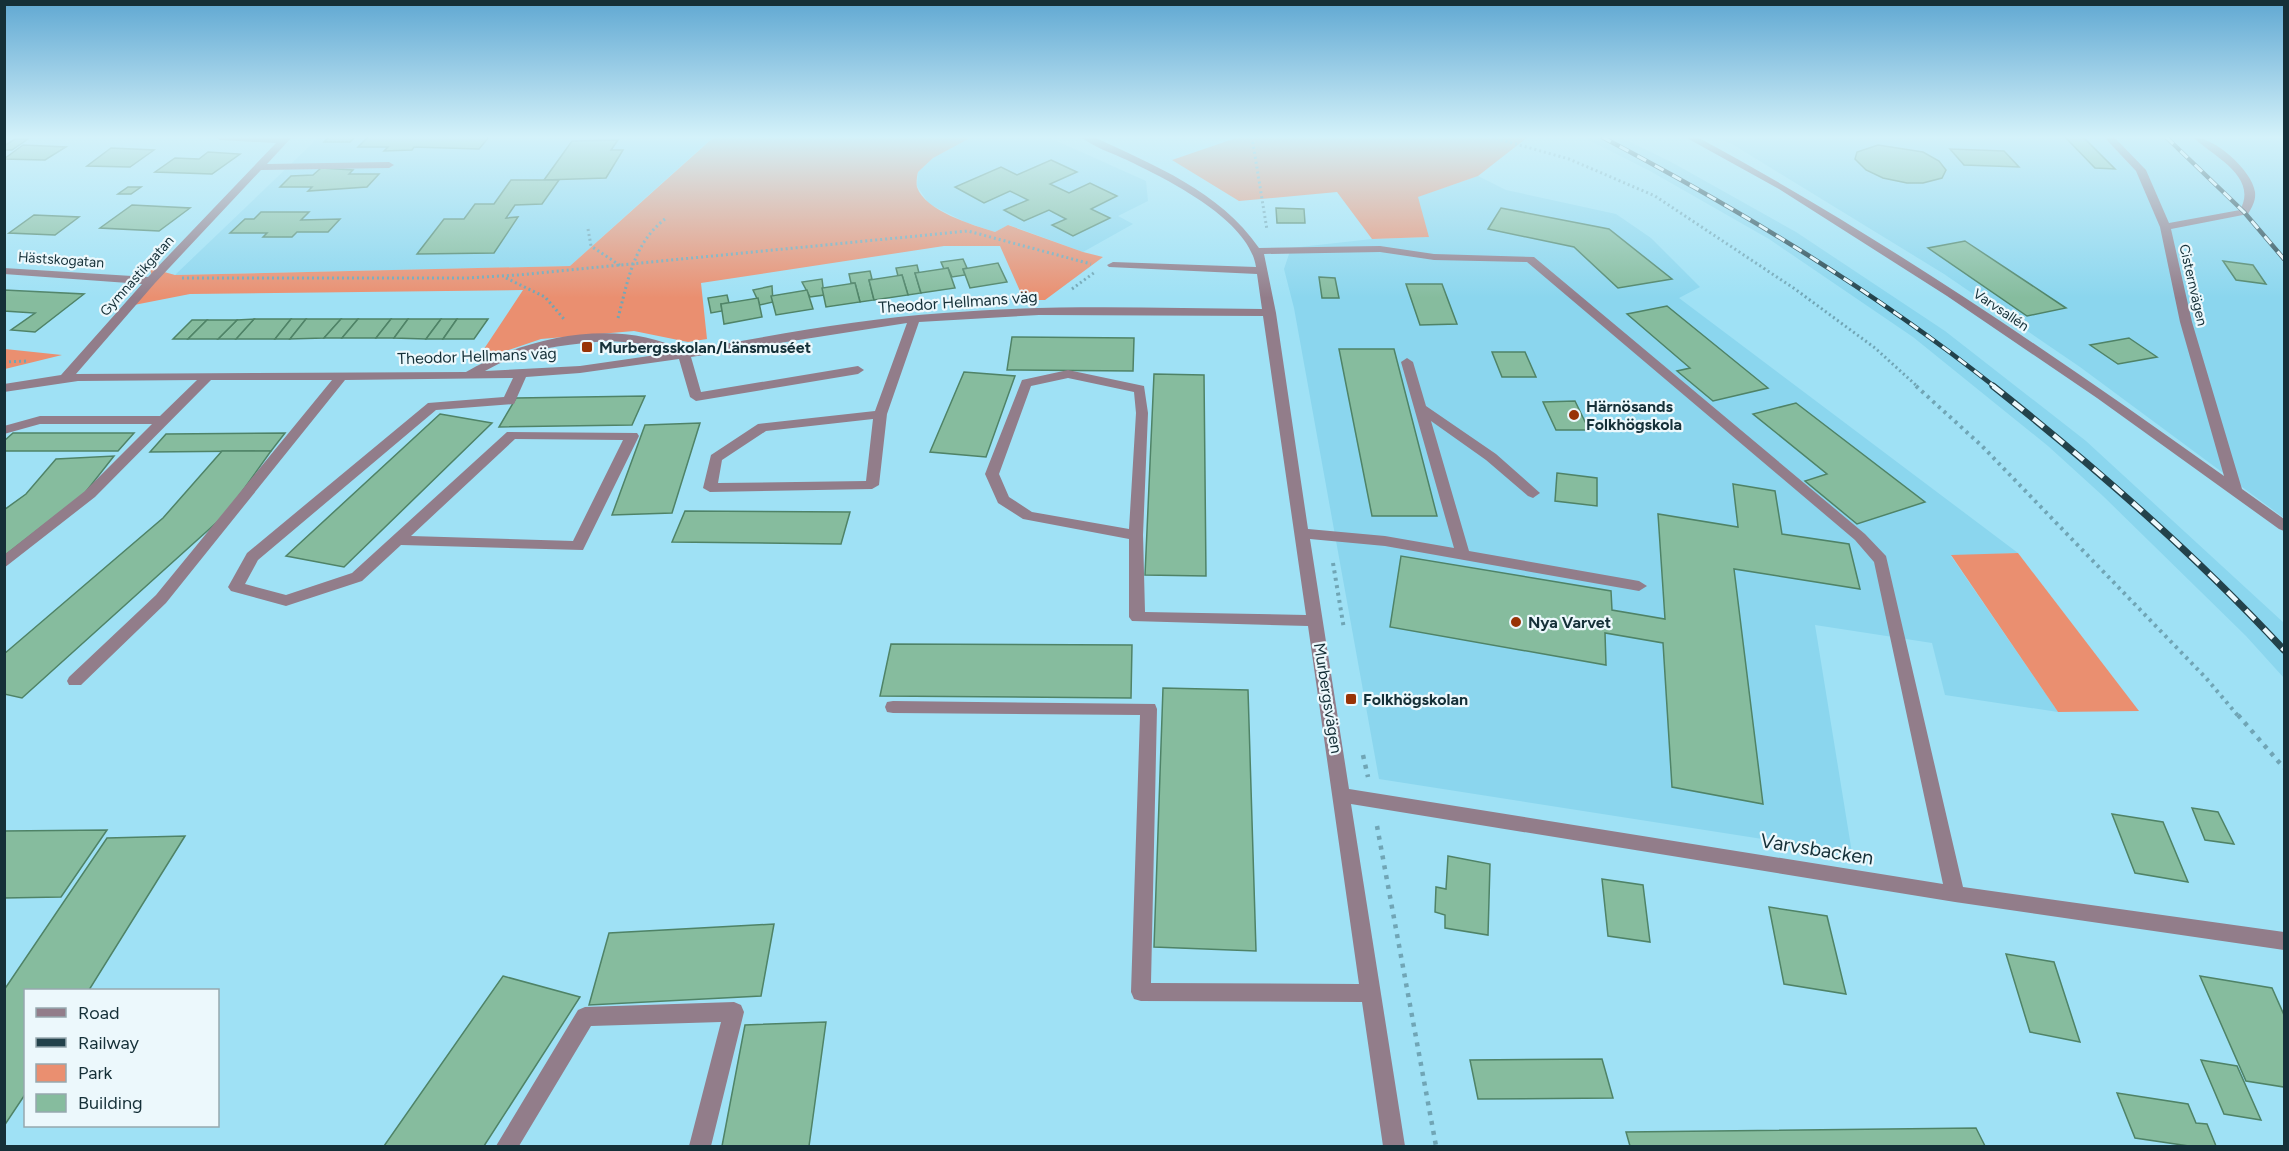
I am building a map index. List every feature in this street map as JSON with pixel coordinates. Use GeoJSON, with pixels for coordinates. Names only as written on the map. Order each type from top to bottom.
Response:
{"type":"FeatureCollection","features":[{"type":"Feature","properties":{"kind":"street","name":"Gymnastikgatan"},"geometry":{"type":"LineString","coordinates":[[64,379],[236,191]]}},
{"type":"Feature","properties":{"kind":"street","name":"Murbergsvägen"},"geometry":{"type":"LineString","coordinates":[[1189,191],[1227,215],[1249,237],[1257,251],[1263,271],[1394,1146]]}},
{"type":"Feature","properties":{"kind":"street","name":"Varvsallén"},"geometry":{"type":"LineString","coordinates":[[1789,191],[1951,294],[2284,526]]}},
{"type":"Feature","properties":{"kind":"street"},"geometry":{"type":"LineString","coordinates":[[2150,191],[2165,227]]}},
{"type":"Feature","properties":{"kind":"street","name":"Cisternvägen"},"geometry":{"type":"LineString","coordinates":[[2235,490],[2186,322],[2165,227],[2244,212],[2251,204],[2251,191]]}},
{"type":"Feature","properties":{"kind":"street"},"geometry":{"type":"LineString","coordinates":[[1257,251],[1380,249],[1434,257],[1530,258],[1860,537],[1881,560],[1955,894]]}},
{"type":"Feature","properties":{"kind":"street"},"geometry":{"type":"LineString","coordinates":[[1108,266],[1263,271]]}},
{"type":"Feature","properties":{"kind":"street","name":"Hästskogatan"},"geometry":{"type":"LineString","coordinates":[[4,271],[151,281]]}},
{"type":"Feature","properties":{"kind":"street","name":"Theodor Hellmans väg"},"geometry":{"type":"LineString","coordinates":[[4,388],[64,379],[521,374],[605,367],[914,319],[978,313],[1270,313]]}},
{"type":"Feature","properties":{"kind":"street"},"geometry":{"type":"LineString","coordinates":[[880,414],[763,427],[716,458],[710,488],[872,485],[880,414],[914,319]]}},
{"type":"Feature","properties":{"kind":"street"},"geometry":{"type":"LineString","coordinates":[[470,375],[482,366],[530,347],[613,339],[651,340],[674,348],[684,356],[696,397],[858,370]]}},
{"type":"Feature","properties":{"kind":"street"},"geometry":{"type":"LineString","coordinates":[[1407,362],[1463,555]]}},
{"type":"Feature","properties":{"kind":"street"},"geometry":{"type":"LineString","coordinates":[[397,540],[578,546],[632,436],[512,435],[397,540],[357,577],[286,601],[236,587],[252,557],[434,406],[509,401],[521,374]]}},
{"type":"Feature","properties":{"kind":"street"},"geometry":{"type":"LineString","coordinates":[[1136,535],[1028,516],[1003,500],[992,474],[1026,383],[1068,374],[1140,389],[1142,413],[1136,535],[1137,617],[1316,621]]}},
{"type":"Feature","properties":{"kind":"street"},"geometry":{"type":"LineString","coordinates":[[75,681],[161,599],[343,375]]}},
{"type":"Feature","properties":{"kind":"street"},"geometry":{"type":"LineString","coordinates":[[4,562],[90,494],[208,376]]}},
{"type":"Feature","properties":{"kind":"street"},"geometry":{"type":"LineString","coordinates":[[1418,406],[1491,457],[1533,493]]}},
{"type":"Feature","properties":{"kind":"street"},"geometry":{"type":"LineString","coordinates":[[4,430],[40,420],[163,420]]}},
{"type":"Feature","properties":{"kind":"street"},"geometry":{"type":"LineString","coordinates":[[1303,533],[1328,534],[1463,555],[1639,586]]}},
{"type":"Feature","properties":{"kind":"street"},"geometry":{"type":"LineString","coordinates":[[893,707],[1149,709],[1141,992],[1371,993]]}},
{"type":"Feature","properties":{"kind":"street","name":"Varvsbacken"},"geometry":{"type":"LineString","coordinates":[[1342,795],[1955,894],[2284,941]]}},
{"type":"Feature","properties":{"kind":"street"},"geometry":{"type":"LineString","coordinates":[[507,1146],[585,1017],[734,1012],[700,1146]]}},
{"type":"Feature","properties":{"kind":"path"},"geometry":{"type":"LineString","coordinates":[[1261,191],[1271,251]]}},
{"type":"Feature","properties":{"kind":"path"},"geometry":{"type":"LineString","coordinates":[[1643,191],[1655,196],[1795,289],[1875,348],[1982,446],[2206,678],[2284,768]]}},
{"type":"Feature","properties":{"kind":"path"},"geometry":{"type":"LineString","coordinates":[[613,339],[632,265],[644,237],[665,219]]}},
{"type":"Feature","properties":{"kind":"path"},"geometry":{"type":"LineString","coordinates":[[588,229],[591,246],[621,266]]}},
{"type":"Feature","properties":{"kind":"path"},"geometry":{"type":"LineString","coordinates":[[151,281],[183,278],[502,276],[968,231],[1108,266]]}},
{"type":"Feature","properties":{"kind":"path"},"geometry":{"type":"LineString","coordinates":[[1043,312],[1108,266]]}},
{"type":"Feature","properties":{"kind":"path"},"geometry":{"type":"LineString","coordinates":[[502,276],[545,297],[557,308],[568,327]]}},
{"type":"Feature","properties":{"kind":"path"},"geometry":{"type":"LineString","coordinates":[[1328,534],[1344,632]]}},
{"type":"Feature","properties":{"kind":"path"},"geometry":{"type":"LineString","coordinates":[[1361,744],[1436,1146]]}},
{"type":"Feature","properties":{"kind":"shaded area"},"geometry":{"type":"Polygon","coordinates":[[[263,191],[653,191],[570,266],[175,275],[263,191]]]}},
{"type":"Feature","properties":{"kind":"shaded area"},"geometry":{"type":"Polygon","coordinates":[[[920,191],[1147,191],[1148,201],[1118,216],[1133,224],[1083,252],[1009,225],[995,232],[965,222],[929,204],[920,191]]]}},
{"type":"Feature","properties":{"kind":"shaded area","name":"Härnösands Folkhögskola"},"geometry":{"type":"Polygon","coordinates":[[[1435,191],[1509,191],[1616,214],[1651,238],[1700,287],[1679,298],[2018,553],[1951,556],[2058,712],[1945,695],[1932,643],[1815,625],[1852,853],[1379,779],[1294,308],[1284,269],[1291,248],[1372,239],[1429,237],[1417,197],[1435,191]]]}},
{"type":"Feature","properties":{"kind":"shaded area"},"geometry":{"type":"Polygon","coordinates":[[[1684,191],[1722,191],[1796,232],[1945,331],[2086,441],[2284,623],[2284,678],[2246,636],[2103,496],[2048,446],[1913,337],[1769,239],[1684,191]]]}},
{"type":"Feature","properties":{"kind":"shaded area"},"geometry":{"type":"Polygon","coordinates":[[[1808,191],[2284,191],[2284,518],[2080,367],[1944,274],[1808,191]]]}},
{"type":"Feature","properties":{"kind":"green space"},"geometry":{"type":"Polygon","coordinates":[[[654,191],[919,191],[929,203],[939,210],[975,225],[995,232],[1008,225],[1103,257],[1045,300],[1024,300],[1000,246],[944,246],[701,283],[707,339],[688,342],[634,331],[541,339],[476,361],[523,290],[190,294],[134,305],[153,283],[150,268],[175,275],[570,266],[654,191]]]}},
{"type":"Feature","properties":{"kind":"green space"},"geometry":{"type":"Polygon","coordinates":[[[1222,191],[1436,191],[1418,197],[1429,237],[1372,239],[1337,192],[1239,201],[1222,191]]]}},
{"type":"Feature","properties":{"kind":"green space"},"geometry":{"type":"Polygon","coordinates":[[[5,349],[62,355],[5,369],[5,349]]]}},
{"type":"Feature","properties":{"kind":"green space"},"geometry":{"type":"Polygon","coordinates":[[[2018,553],[2139,711],[2058,712],[1951,555],[2018,553]]]}},
{"type":"Feature","properties":{"kind":"building"},"geometry":{"type":"Polygon","coordinates":[[[123,191],[136,191],[131,194],[118,194],[123,191]]]}},
{"type":"Feature","properties":{"kind":"building"},"geometry":{"type":"Polygon","coordinates":[[[503,191],[551,191],[542,204],[515,205],[506,218],[518,217],[494,253],[417,254],[444,219],[464,219],[475,204],[494,204],[503,191]]]}},
{"type":"Feature","properties":{"kind":"building"},"geometry":{"type":"Polygon","coordinates":[[[962,191],[1064,191],[1069,193],[1074,191],[1106,191],[1117,196],[1091,209],[1110,218],[1073,236],[1052,225],[1066,219],[1049,210],[1024,221],[1004,210],[1028,200],[1010,191],[984,203],[962,191]]]}},
{"type":"Feature","properties":{"kind":"building"},"geometry":{"type":"Polygon","coordinates":[[[132,205],[190,208],[159,231],[100,228],[132,205]]]}},
{"type":"Feature","properties":{"kind":"building"},"geometry":{"type":"Polygon","coordinates":[[[1276,208],[1304,209],[1305,223],[1277,223],[1276,208]]]}},
{"type":"Feature","properties":{"kind":"building"},"geometry":{"type":"Polygon","coordinates":[[[1501,208],[1609,229],[1672,279],[1618,288],[1574,247],[1488,229],[1501,208]]]}},
{"type":"Feature","properties":{"kind":"building"},"geometry":{"type":"Polygon","coordinates":[[[261,212],[309,212],[301,220],[340,219],[328,232],[297,232],[292,237],[263,237],[267,233],[230,233],[245,219],[254,219],[261,212]]]}},
{"type":"Feature","properties":{"kind":"building"},"geometry":{"type":"Polygon","coordinates":[[[34,215],[79,217],[55,235],[9,233],[34,215]]]}},
{"type":"Feature","properties":{"kind":"building"},"geometry":{"type":"Polygon","coordinates":[[[1965,241],[2066,308],[2027,316],[1928,248],[1965,241]]]}},
{"type":"Feature","properties":{"kind":"building"},"geometry":{"type":"Polygon","coordinates":[[[963,259],[967,268],[963,269],[965,275],[952,277],[948,268],[944,269],[941,262],[963,259]]]}},
{"type":"Feature","properties":{"kind":"building"},"geometry":{"type":"Polygon","coordinates":[[[2223,261],[2253,265],[2266,284],[2236,280],[2223,261]]]}},
{"type":"Feature","properties":{"kind":"building"},"geometry":{"type":"Polygon","coordinates":[[[998,263],[1007,282],[970,288],[963,269],[998,263]]]}},
{"type":"Feature","properties":{"kind":"building"},"geometry":{"type":"Polygon","coordinates":[[[917,265],[919,273],[915,273],[921,293],[908,295],[902,275],[898,276],[896,268],[917,265]]]}},
{"type":"Feature","properties":{"kind":"building"},"geometry":{"type":"Polygon","coordinates":[[[948,268],[955,288],[921,293],[915,273],[948,268]]]}},
{"type":"Feature","properties":{"kind":"building"},"geometry":{"type":"Polygon","coordinates":[[[870,271],[872,279],[869,280],[874,300],[860,302],[855,283],[851,283],[849,274],[870,271]]]}},
{"type":"Feature","properties":{"kind":"building"},"geometry":{"type":"Polygon","coordinates":[[[902,275],[908,295],[874,300],[869,280],[902,275]]]}},
{"type":"Feature","properties":{"kind":"building"},"geometry":{"type":"Polygon","coordinates":[[[1319,277],[1335,278],[1339,298],[1322,298],[1319,277]]]}},
{"type":"Feature","properties":{"kind":"building"},"geometry":{"type":"Polygon","coordinates":[[[822,279],[824,295],[810,297],[802,282],[822,279]]]}},
{"type":"Feature","properties":{"kind":"building"},"geometry":{"type":"Polygon","coordinates":[[[855,283],[860,302],[826,307],[822,288],[855,283]]]}},
{"type":"Feature","properties":{"kind":"building"},"geometry":{"type":"Polygon","coordinates":[[[1406,284],[1442,284],[1457,324],[1420,325],[1406,284]]]}},
{"type":"Feature","properties":{"kind":"building"},"geometry":{"type":"Polygon","coordinates":[[[772,286],[773,302],[760,305],[753,290],[772,286]]]}},
{"type":"Feature","properties":{"kind":"building"},"geometry":{"type":"Polygon","coordinates":[[[4,290],[84,294],[35,332],[11,330],[35,313],[4,311],[4,290]]]}},
{"type":"Feature","properties":{"kind":"building"},"geometry":{"type":"Polygon","coordinates":[[[807,290],[813,309],[776,315],[771,296],[807,290]]]}},
{"type":"Feature","properties":{"kind":"building"},"geometry":{"type":"Polygon","coordinates":[[[727,295],[729,303],[721,304],[722,311],[711,313],[708,298],[727,295]]]}},
{"type":"Feature","properties":{"kind":"building"},"geometry":{"type":"Polygon","coordinates":[[[758,298],[762,317],[724,324],[721,304],[758,298]]]}},
{"type":"Feature","properties":{"kind":"building"},"geometry":{"type":"Polygon","coordinates":[[[1667,306],[1768,388],[1713,401],[1677,371],[1690,368],[1627,314],[1667,306]]]}},
{"type":"Feature","properties":{"kind":"building"},"geometry":{"type":"Polygon","coordinates":[[[254,319],[291,319],[275,339],[236,339],[254,319]]]}},
{"type":"Feature","properties":{"kind":"building"},"geometry":{"type":"Polygon","coordinates":[[[254,319],[236,339],[218,339],[237,320],[254,319]]]}},
{"type":"Feature","properties":{"kind":"building"},"geometry":{"type":"Polygon","coordinates":[[[291,319],[306,319],[290,339],[275,339],[291,319]]]}},
{"type":"Feature","properties":{"kind":"building"},"geometry":{"type":"Polygon","coordinates":[[[306,319],[341,319],[324,338],[290,339],[306,319]]]}},
{"type":"Feature","properties":{"kind":"building"},"geometry":{"type":"Polygon","coordinates":[[[341,319],[358,319],[342,338],[324,338],[341,319]]]}},
{"type":"Feature","properties":{"kind":"building"},"geometry":{"type":"Polygon","coordinates":[[[358,319],[391,319],[376,338],[342,338],[358,319]]]}},
{"type":"Feature","properties":{"kind":"building"},"geometry":{"type":"Polygon","coordinates":[[[391,319],[408,319],[394,338],[376,338],[391,319]]]}},
{"type":"Feature","properties":{"kind":"building"},"geometry":{"type":"Polygon","coordinates":[[[408,319],[441,319],[426,339],[394,338],[408,319]]]}},
{"type":"Feature","properties":{"kind":"building"},"geometry":{"type":"Polygon","coordinates":[[[441,319],[457,319],[443,339],[426,339],[441,319]]]}},
{"type":"Feature","properties":{"kind":"building"},"geometry":{"type":"Polygon","coordinates":[[[457,319],[488,319],[474,339],[443,339],[457,319]]]}},
{"type":"Feature","properties":{"kind":"building"},"geometry":{"type":"Polygon","coordinates":[[[192,320],[207,320],[188,339],[173,339],[192,320]]]}},
{"type":"Feature","properties":{"kind":"building"},"geometry":{"type":"Polygon","coordinates":[[[207,320],[237,320],[218,339],[188,339],[207,320]]]}},
{"type":"Feature","properties":{"kind":"building"},"geometry":{"type":"Polygon","coordinates":[[[1012,337],[1134,338],[1133,371],[1007,370],[1012,337]]]}},
{"type":"Feature","properties":{"kind":"building"},"geometry":{"type":"Polygon","coordinates":[[[2129,338],[2157,357],[2118,364],[2090,345],[2129,338]]]}},
{"type":"Feature","properties":{"kind":"building"},"geometry":{"type":"Polygon","coordinates":[[[1339,349],[1394,349],[1437,516],[1372,516],[1339,349]]]}},
{"type":"Feature","properties":{"kind":"building"},"geometry":{"type":"Polygon","coordinates":[[[1492,352],[1525,352],[1536,377],[1502,377],[1492,352]]]}},
{"type":"Feature","properties":{"kind":"building"},"geometry":{"type":"Polygon","coordinates":[[[964,372],[1015,376],[986,457],[930,452],[964,372]]]}},
{"type":"Feature","properties":{"kind":"building"},"geometry":{"type":"Polygon","coordinates":[[[1154,374],[1204,375],[1206,576],[1145,575],[1154,374]]]}},
{"type":"Feature","properties":{"kind":"building"},"geometry":{"type":"Polygon","coordinates":[[[645,396],[632,425],[499,427],[516,398],[645,396]]]}},
{"type":"Feature","properties":{"kind":"building"},"geometry":{"type":"Polygon","coordinates":[[[1575,401],[1589,430],[1556,430],[1543,402],[1575,401]]]}},
{"type":"Feature","properties":{"kind":"building"},"geometry":{"type":"Polygon","coordinates":[[[1796,403],[1925,502],[1857,524],[1805,481],[1827,474],[1753,414],[1796,403]]]}},
{"type":"Feature","properties":{"kind":"building"},"geometry":{"type":"Polygon","coordinates":[[[440,414],[492,423],[344,567],[286,556],[440,414]]]}},
{"type":"Feature","properties":{"kind":"building"},"geometry":{"type":"Polygon","coordinates":[[[700,423],[672,513],[612,515],[645,425],[700,423]]]}},
{"type":"Feature","properties":{"kind":"building"},"geometry":{"type":"Polygon","coordinates":[[[13,433],[134,433],[118,451],[4,451],[4,441],[13,433]]]}},
{"type":"Feature","properties":{"kind":"building"},"geometry":{"type":"Polygon","coordinates":[[[285,433],[271,451],[150,452],[166,434],[285,433]]]}},
{"type":"Feature","properties":{"kind":"building"},"geometry":{"type":"Polygon","coordinates":[[[222,451],[271,451],[226,514],[22,698],[4,694],[4,654],[163,518],[222,451]]]}},
{"type":"Feature","properties":{"kind":"building"},"geometry":{"type":"Polygon","coordinates":[[[114,456],[84,494],[4,556],[4,510],[26,494],[56,459],[114,456]]]}},
{"type":"Feature","properties":{"kind":"building"},"geometry":{"type":"Polygon","coordinates":[[[1557,473],[1597,478],[1597,506],[1555,501],[1557,473]]]}},
{"type":"Feature","properties":{"kind":"building"},"geometry":{"type":"Polygon","coordinates":[[[1733,484],[1775,491],[1782,534],[1849,544],[1860,589],[1734,569],[1763,804],[1672,787],[1663,643],[1605,633],[1606,665],[1390,627],[1401,556],[1611,591],[1612,610],[1665,619],[1658,514],[1738,527],[1733,484]]]}},
{"type":"Feature","properties":{"kind":"building"},"geometry":{"type":"Polygon","coordinates":[[[685,511],[850,512],[841,544],[672,542],[685,511]]]}},
{"type":"Feature","properties":{"kind":"building"},"geometry":{"type":"Polygon","coordinates":[[[891,644],[1132,645],[1131,698],[880,696],[891,644]]]}},
{"type":"Feature","properties":{"kind":"building"},"geometry":{"type":"Polygon","coordinates":[[[1163,688],[1248,690],[1256,951],[1154,947],[1163,688]]]}},
{"type":"Feature","properties":{"kind":"building"},"geometry":{"type":"Polygon","coordinates":[[[2192,808],[2218,812],[2234,844],[2205,840],[2192,808]]]}},
{"type":"Feature","properties":{"kind":"building"},"geometry":{"type":"Polygon","coordinates":[[[2112,814],[2163,822],[2188,882],[2135,873],[2112,814]]]}},
{"type":"Feature","properties":{"kind":"building"},"geometry":{"type":"Polygon","coordinates":[[[107,830],[61,897],[4,898],[4,831],[107,830]]]}},
{"type":"Feature","properties":{"kind":"building"},"geometry":{"type":"Polygon","coordinates":[[[185,836],[90,989],[24,989],[24,1096],[4,1126],[4,990],[107,838],[185,836]]]}},
{"type":"Feature","properties":{"kind":"building"},"geometry":{"type":"Polygon","coordinates":[[[1448,856],[1490,864],[1488,935],[1445,928],[1445,915],[1435,912],[1436,887],[1446,889],[1448,856]]]}},
{"type":"Feature","properties":{"kind":"building"},"geometry":{"type":"Polygon","coordinates":[[[1602,879],[1643,885],[1650,942],[1608,936],[1602,879]]]}},
{"type":"Feature","properties":{"kind":"building"},"geometry":{"type":"Polygon","coordinates":[[[1769,907],[1827,916],[1846,994],[1784,984],[1769,907]]]}},
{"type":"Feature","properties":{"kind":"building"},"geometry":{"type":"Polygon","coordinates":[[[774,924],[761,996],[589,1005],[609,933],[774,924]]]}},
{"type":"Feature","properties":{"kind":"building"},"geometry":{"type":"Polygon","coordinates":[[[2006,954],[2054,962],[2080,1042],[2030,1032],[2006,954]]]}},
{"type":"Feature","properties":{"kind":"building"},"geometry":{"type":"Polygon","coordinates":[[[503,976],[580,997],[484,1146],[384,1146],[503,976]]]}},
{"type":"Feature","properties":{"kind":"building"},"geometry":{"type":"Polygon","coordinates":[[[2200,976],[2272,988],[2284,1015],[2284,1087],[2246,1081],[2200,976]]]}},
{"type":"Feature","properties":{"kind":"building"},"geometry":{"type":"Polygon","coordinates":[[[826,1022],[809,1146],[722,1146],[745,1025],[826,1022]]]}},
{"type":"Feature","properties":{"kind":"building"},"geometry":{"type":"Polygon","coordinates":[[[1602,1059],[1613,1098],[1478,1099],[1470,1060],[1602,1059]]]}},
{"type":"Feature","properties":{"kind":"building"},"geometry":{"type":"Polygon","coordinates":[[[2201,1060],[2237,1066],[2261,1120],[2224,1114],[2201,1060]]]}},
{"type":"Feature","properties":{"kind":"building"},"geometry":{"type":"Polygon","coordinates":[[[2117,1093],[2188,1104],[2196,1123],[2207,1124],[2216,1146],[2189,1146],[2135,1138],[2117,1093]]]}},
{"type":"Feature","properties":{"kind":"building"},"geometry":{"type":"Polygon","coordinates":[[[1976,1128],[1985,1146],[1630,1146],[1626,1132],[1976,1128]]]}},
{"type":"Feature","properties":{"kind":"railway"},"geometry":{"type":"LineString","coordinates":[[1700,191],[1804,253],[1902,317],[1995,387]]}},
{"type":"Feature","properties":{"kind":"railway"},"geometry":{"type":"LineString","coordinates":[[2222,191],[2244,212],[2284,259]]}},
{"type":"Feature","properties":{"kind":"railway"},"geometry":{"type":"LineString","coordinates":[[1993,386],[2143,512],[2250,614],[2284,650]]}},
{"type":"Feature","properties":{"kind":"place","name":"Murbergsskolan/Länsmuséet"},"geometry":{"type":"Point","coordinates":[587,347]}},
{"type":"Feature","properties":{"kind":"place","name":"Härnösands Folkhögskola"},"geometry":{"type":"Point","coordinates":[1574,415]}},
{"type":"Feature","properties":{"kind":"place","name":"Nya Varvet"},"geometry":{"type":"Point","coordinates":[1516,622]}},
{"type":"Feature","properties":{"kind":"place","name":"Folkhögskolan"},"geometry":{"type":"Point","coordinates":[1351,699]}}]}
